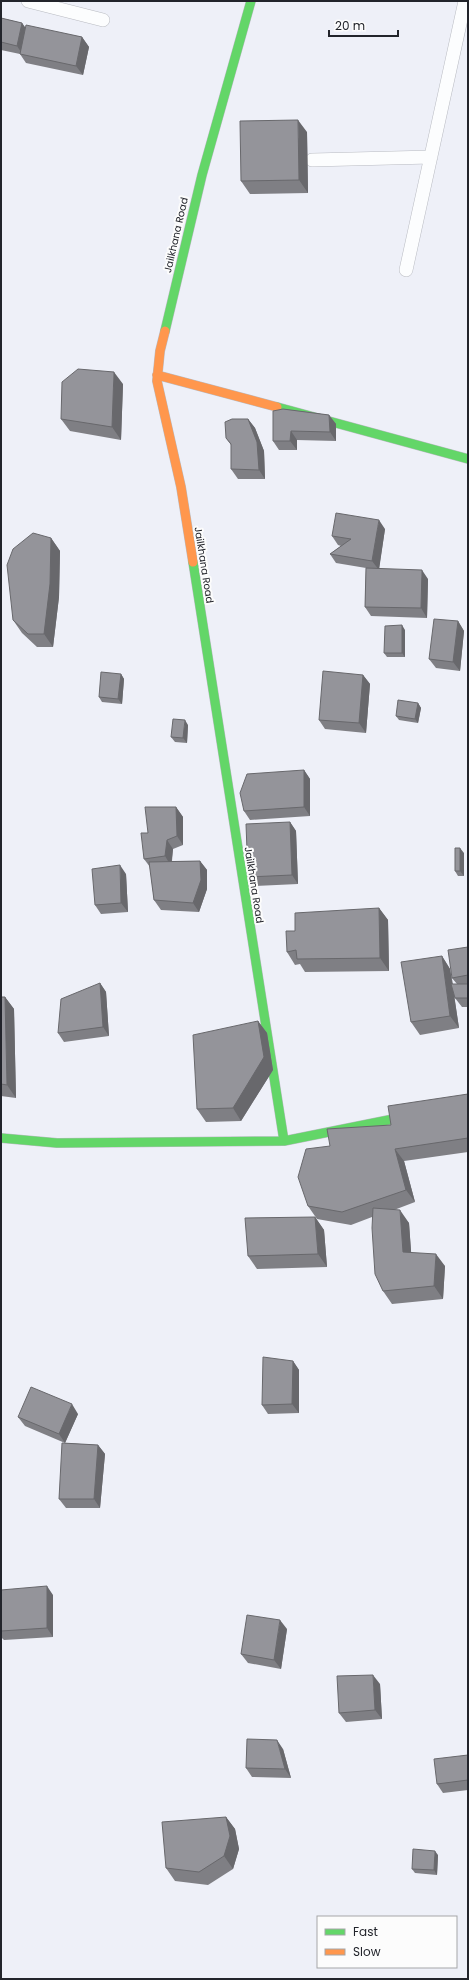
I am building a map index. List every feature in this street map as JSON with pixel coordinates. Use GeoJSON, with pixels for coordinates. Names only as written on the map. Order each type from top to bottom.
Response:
{"type":"FeatureCollection","features":[{"type":"Feature","properties":{"kind":"street","name":"Jailkhana Road"},"geometry":{"type":"LineString","coordinates":[[251,1],[202,175],[160,350],[157,381],[181,487],[284,1141]]}},
{"type":"Feature","properties":{"kind":"street"},"geometry":{"type":"LineString","coordinates":[[158,375],[468,459]]}},
{"type":"Feature","properties":{"kind":"street"},"geometry":{"type":"LineString","coordinates":[[1,1138],[57,1143],[284,1141],[468,1104]]}},
{"type":"Feature","properties":{"kind":"lane"},"geometry":{"type":"LineString","coordinates":[[28,1],[62,5],[103,20]]}},
{"type":"Feature","properties":{"kind":"lane"},"geometry":{"type":"LineString","coordinates":[[406,270],[465,1]]}},
{"type":"Feature","properties":{"kind":"lane"},"geometry":{"type":"LineString","coordinates":[[312,160],[431,157]]}},
{"type":"Feature","properties":{"kind":"building"},"geometry":{"type":"Polygon","coordinates":[[[1,18],[22,23],[17,46],[1,42],[1,18]]]}},
{"type":"Feature","properties":{"kind":"building"},"geometry":{"type":"Polygon","coordinates":[[[26,25],[82,37],[76,66],[20,54],[26,25]]]}},
{"type":"Feature","properties":{"kind":"building"},"geometry":{"type":"Polygon","coordinates":[[[298,120],[299,180],[241,181],[240,121],[298,120]]]}},
{"type":"Feature","properties":{"kind":"building"},"geometry":{"type":"Polygon","coordinates":[[[78,369],[114,372],[112,427],[61,419],[62,382],[78,369]]]}},
{"type":"Feature","properties":{"kind":"building"},"geometry":{"type":"Polygon","coordinates":[[[283,409],[329,415],[330,432],[291,431],[290,441],[273,441],[273,411],[283,409]]]}},
{"type":"Feature","properties":{"kind":"building"},"geometry":{"type":"Polygon","coordinates":[[[232,419],[248,419],[257,442],[259,470],[231,469],[231,444],[226,438],[225,422],[232,419]]]}},
{"type":"Feature","properties":{"kind":"building"},"geometry":{"type":"Polygon","coordinates":[[[336,513],[379,520],[372,561],[330,554],[351,539],[332,536],[336,513]]]}},
{"type":"Feature","properties":{"kind":"building"},"geometry":{"type":"Polygon","coordinates":[[[33,533],[51,538],[50,584],[44,634],[28,634],[13,620],[7,565],[13,549],[33,533]]]}},
{"type":"Feature","properties":{"kind":"building"},"geometry":{"type":"Polygon","coordinates":[[[366,568],[422,570],[421,608],[365,607],[366,568]]]}},
{"type":"Feature","properties":{"kind":"building"},"geometry":{"type":"Polygon","coordinates":[[[434,619],[458,621],[453,662],[429,659],[434,619]]]}},
{"type":"Feature","properties":{"kind":"building"},"geometry":{"type":"Polygon","coordinates":[[[402,625],[402,653],[384,653],[385,626],[402,625]]]}},
{"type":"Feature","properties":{"kind":"building"},"geometry":{"type":"Polygon","coordinates":[[[323,671],[363,675],[359,723],[319,720],[323,671]]]}},
{"type":"Feature","properties":{"kind":"building"},"geometry":{"type":"Polygon","coordinates":[[[101,672],[121,674],[118,699],[99,697],[101,672]]]}},
{"type":"Feature","properties":{"kind":"building"},"geometry":{"type":"Polygon","coordinates":[[[398,700],[418,703],[415,719],[396,716],[398,700]]]}},
{"type":"Feature","properties":{"kind":"building"},"geometry":{"type":"Polygon","coordinates":[[[173,719],[185,720],[183,738],[171,737],[173,719]]]}},
{"type":"Feature","properties":{"kind":"building"},"geometry":{"type":"Polygon","coordinates":[[[304,770],[304,807],[244,811],[240,793],[247,774],[304,770]]]}},
{"type":"Feature","properties":{"kind":"building"},"geometry":{"type":"Polygon","coordinates":[[[145,807],[176,807],[177,836],[167,840],[165,856],[144,859],[141,833],[148,833],[145,807]]]}},
{"type":"Feature","properties":{"kind":"building"},"geometry":{"type":"Polygon","coordinates":[[[290,822],[292,875],[248,877],[246,824],[290,822]]]}},
{"type":"Feature","properties":{"kind":"building"},"geometry":{"type":"Polygon","coordinates":[[[455,848],[460,848],[460,871],[455,871],[455,848]]]}},
{"type":"Feature","properties":{"kind":"building"},"geometry":{"type":"Polygon","coordinates":[[[200,861],[201,880],[193,903],[154,900],[149,862],[200,861]]]}},
{"type":"Feature","properties":{"kind":"building"},"geometry":{"type":"Polygon","coordinates":[[[120,865],[121,903],[95,905],[92,869],[120,865]]]}},
{"type":"Feature","properties":{"kind":"building"},"geometry":{"type":"Polygon","coordinates":[[[379,908],[380,958],[297,959],[296,950],[287,952],[286,931],[295,931],[295,913],[379,908]]]}},
{"type":"Feature","properties":{"kind":"building"},"geometry":{"type":"Polygon","coordinates":[[[468,947],[468,975],[452,978],[448,950],[468,947]]]}},
{"type":"Feature","properties":{"kind":"building"},"geometry":{"type":"Polygon","coordinates":[[[442,956],[450,1016],[411,1022],[401,962],[442,956]]]}},
{"type":"Feature","properties":{"kind":"building"},"geometry":{"type":"Polygon","coordinates":[[[100,983],[103,1027],[58,1033],[61,999],[100,983]]]}},
{"type":"Feature","properties":{"kind":"building"},"geometry":{"type":"Polygon","coordinates":[[[451,984],[468,984],[468,998],[455,998],[451,984]]]}},
{"type":"Feature","properties":{"kind":"building"},"geometry":{"type":"Polygon","coordinates":[[[1,997],[5,997],[7,1085],[1,1084],[1,997]]]}},
{"type":"Feature","properties":{"kind":"building"},"geometry":{"type":"Polygon","coordinates":[[[258,1021],[264,1057],[233,1108],[197,1109],[193,1035],[258,1021]]]}},
{"type":"Feature","properties":{"kind":"building"},"geometry":{"type":"Polygon","coordinates":[[[468,1094],[468,1138],[395,1149],[406,1190],[342,1212],[308,1206],[298,1177],[306,1149],[330,1146],[327,1129],[391,1125],[388,1106],[468,1094]]]}},
{"type":"Feature","properties":{"kind":"building"},"geometry":{"type":"Polygon","coordinates":[[[373,1208],[400,1210],[403,1252],[436,1254],[434,1286],[383,1291],[375,1274],[372,1228],[373,1208]]]}},
{"type":"Feature","properties":{"kind":"building"},"geometry":{"type":"Polygon","coordinates":[[[315,1217],[318,1254],[248,1256],[245,1218],[315,1217]]]}},
{"type":"Feature","properties":{"kind":"building"},"geometry":{"type":"Polygon","coordinates":[[[263,1357],[293,1361],[292,1404],[262,1405],[263,1357]]]}},
{"type":"Feature","properties":{"kind":"building"},"geometry":{"type":"Polygon","coordinates":[[[31,1387],[72,1404],[59,1434],[18,1417],[31,1387]]]}},
{"type":"Feature","properties":{"kind":"building"},"geometry":{"type":"Polygon","coordinates":[[[62,1443],[98,1445],[94,1499],[59,1499],[62,1443]]]}},
{"type":"Feature","properties":{"kind":"building"},"geometry":{"type":"Polygon","coordinates":[[[47,1586],[47,1628],[1,1631],[1,1590],[47,1586]]]}},
{"type":"Feature","properties":{"kind":"building"},"geometry":{"type":"Polygon","coordinates":[[[247,1615],[280,1620],[274,1660],[241,1654],[247,1615]]]}},
{"type":"Feature","properties":{"kind":"building"},"geometry":{"type":"Polygon","coordinates":[[[373,1675],[375,1710],[339,1713],[337,1676],[373,1675]]]}},
{"type":"Feature","properties":{"kind":"building"},"geometry":{"type":"Polygon","coordinates":[[[247,1739],[277,1740],[285,1769],[246,1768],[247,1739]]]}},
{"type":"Feature","properties":{"kind":"building"},"geometry":{"type":"Polygon","coordinates":[[[468,1755],[468,1780],[437,1784],[434,1759],[468,1755]]]}},
{"type":"Feature","properties":{"kind":"building"},"geometry":{"type":"Polygon","coordinates":[[[226,1817],[230,1836],[224,1856],[199,1872],[166,1868],[162,1822],[226,1817]]]}},
{"type":"Feature","properties":{"kind":"building"},"geometry":{"type":"Polygon","coordinates":[[[413,1849],[435,1851],[434,1870],[412,1869],[413,1849]]]}},
{"type":"Feature","properties":{"kind":"traffic: fast"},"geometry":{"type":"LineString","coordinates":[[165,331],[202,175],[251,1]]}},
{"type":"Feature","properties":{"kind":"traffic: fast"},"geometry":{"type":"LineString","coordinates":[[277,407],[468,459]]}},
{"type":"Feature","properties":{"kind":"traffic: fast"},"geometry":{"type":"LineString","coordinates":[[193,562],[284,1141]]}},
{"type":"Feature","properties":{"kind":"traffic: fast"},"geometry":{"type":"LineString","coordinates":[[1,1138],[57,1143],[284,1141],[468,1104]]}},
{"type":"Feature","properties":{"kind":"traffic: slow"},"geometry":{"type":"LineString","coordinates":[[165,331],[160,351],[157,381],[181,487],[193,562]]}},
{"type":"Feature","properties":{"kind":"traffic: slow"},"geometry":{"type":"LineString","coordinates":[[157,375],[277,407]]}}]}
